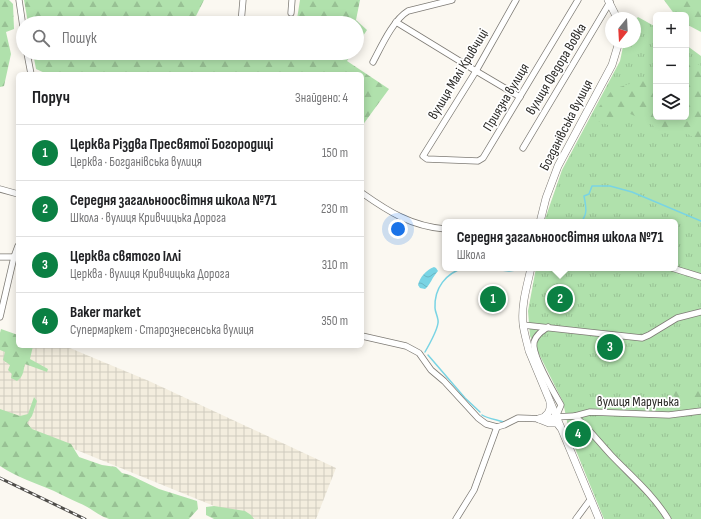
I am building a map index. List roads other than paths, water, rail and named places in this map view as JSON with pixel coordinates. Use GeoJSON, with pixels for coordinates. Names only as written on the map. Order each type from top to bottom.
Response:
{"type":"FeatureCollection","features":[{"type":"Feature","properties":{"kind":"main road"},"geometry":{"type":"LineString","coordinates":[[609,1],[615,12]]}},
{"type":"Feature","properties":{"kind":"main road","name":"Богданівська вулиця"},"geometry":{"type":"LineString","coordinates":[[541,219],[546,198],[558,166],[612,65],[617,48]]}},
{"type":"Feature","properties":{"kind":"main road"},"geometry":{"type":"LineString","coordinates":[[530,271],[524,304],[523,325],[529,351],[599,519]]}},
{"type":"Feature","properties":{"kind":"main road"},"geometry":{"type":"LineString","coordinates":[[539,419],[544,418],[549,413],[551,408],[550,403]]}},
{"type":"Feature","properties":{"kind":"main road"},"geometry":{"type":"LineString","coordinates":[[539,419],[549,423],[556,423],[561,427]]}},
{"type":"Feature","properties":{"kind":"street"},"geometry":{"type":"LineString","coordinates":[[19,0],[21,16]]}},
{"type":"Feature","properties":{"kind":"street"},"geometry":{"type":"LineString","coordinates":[[242,16],[243,0]]}},
{"type":"Feature","properties":{"kind":"street"},"geometry":{"type":"LineString","coordinates":[[291,13],[292,0]]}},
{"type":"Feature","properties":{"kind":"street"},"geometry":{"type":"LineString","coordinates":[[373,62],[396,22],[403,14],[408,11],[452,0]]}},
{"type":"Feature","properties":{"kind":"street","name":"вулиця Малі Кривчиці"},"geometry":{"type":"LineString","coordinates":[[427,159],[423,156],[476,71],[516,0]]}},
{"type":"Feature","properties":{"kind":"street","name":"Приязна вулиця"},"geometry":{"type":"LineString","coordinates":[[427,159],[478,161],[483,158],[578,0]]}},
{"type":"Feature","properties":{"kind":"street","name":"вулиця Федора Вовка"},"geometry":{"type":"LineString","coordinates":[[523,148],[609,1]]}},
{"type":"Feature","properties":{"kind":"street"},"geometry":{"type":"LineString","coordinates":[[396,22],[520,97]]}},
{"type":"Feature","properties":{"kind":"street"},"geometry":{"type":"LineString","coordinates":[[28,60],[31,72]]}},
{"type":"Feature","properties":{"kind":"street"},"geometry":{"type":"LineString","coordinates":[[0,189],[16,193]]}},
{"type":"Feature","properties":{"kind":"street"},"geometry":{"type":"LineString","coordinates":[[364,194],[410,222],[421,226],[442,229]]}},
{"type":"Feature","properties":{"kind":"street"},"geometry":{"type":"LineString","coordinates":[[0,317],[16,252]]}},
{"type":"Feature","properties":{"kind":"street"},"geometry":{"type":"LineString","coordinates":[[0,257],[14,257]]}},
{"type":"Feature","properties":{"kind":"street"},"geometry":{"type":"LineString","coordinates":[[678,270],[701,277]]}},
{"type":"Feature","properties":{"kind":"street"},"geometry":{"type":"LineString","coordinates":[[523,325],[642,338],[677,318],[701,312]]}},
{"type":"Feature","properties":{"kind":"street"},"geometry":{"type":"LineString","coordinates":[[548,327],[540,332],[534,343],[534,347],[537,359],[561,405],[556,417]]}},
{"type":"Feature","properties":{"kind":"street"},"geometry":{"type":"LineString","coordinates":[[364,336],[406,346],[419,354],[431,370],[444,381],[478,418],[486,424],[497,427],[474,490],[456,519]]}},
{"type":"Feature","properties":{"kind":"street","name":"вулиця Марунька"},"geometry":{"type":"LineString","coordinates":[[497,427],[518,418],[546,419],[576,416],[590,412],[669,415],[701,411]]}},
{"type":"Feature","properties":{"kind":"street"},"geometry":{"type":"LineString","coordinates":[[576,416],[611,455],[640,483],[659,505],[668,519]]}},
{"type":"Feature","properties":{"kind":"street"},"geometry":{"type":"LineString","coordinates":[[576,519],[590,500]]}},
{"type":"Feature","properties":{"kind":"water"},"geometry":{"type":"Polygon","coordinates":[[[434,267],[438,271],[430,284],[425,289],[420,288],[418,285],[422,277],[428,270],[434,267]]]}},
{"type":"Feature","properties":{"kind":"waterway"},"geometry":{"type":"LineString","coordinates":[[583,219],[586,213],[584,196],[589,194],[592,186],[610,186],[632,192],[701,221]]}},
{"type":"Feature","properties":{"kind":"waterway"},"geometry":{"type":"LineString","coordinates":[[425,352],[433,338],[437,326],[438,321],[435,310],[435,301],[439,288],[442,282],[456,271]]}},
{"type":"Feature","properties":{"kind":"waterway"},"geometry":{"type":"LineString","coordinates":[[428,355],[465,398],[480,412]]}},
{"type":"Feature","properties":{"kind":"waterway"},"geometry":{"type":"LineString","coordinates":[[482,415],[504,422]]}},
{"type":"Feature","properties":{"kind":"railway"},"geometry":{"type":"LineString","coordinates":[[0,478],[85,519]]}},
{"type":"Feature","properties":{"kind":"place","name":"Церква Різдва Пресвятої Богородиці"},"geometry":{"type":"Point","coordinates":[493,299]}},
{"type":"Feature","properties":{"kind":"place","name":"Середня загальноосвітня школа №71"},"geometry":{"type":"Point","coordinates":[560,299]}},
{"type":"Feature","properties":{"kind":"place","name":"Церква святого Іллі"},"geometry":{"type":"Point","coordinates":[610,347]}},
{"type":"Feature","properties":{"kind":"place","name":"Baker market"},"geometry":{"type":"Point","coordinates":[578,434]}}]}
